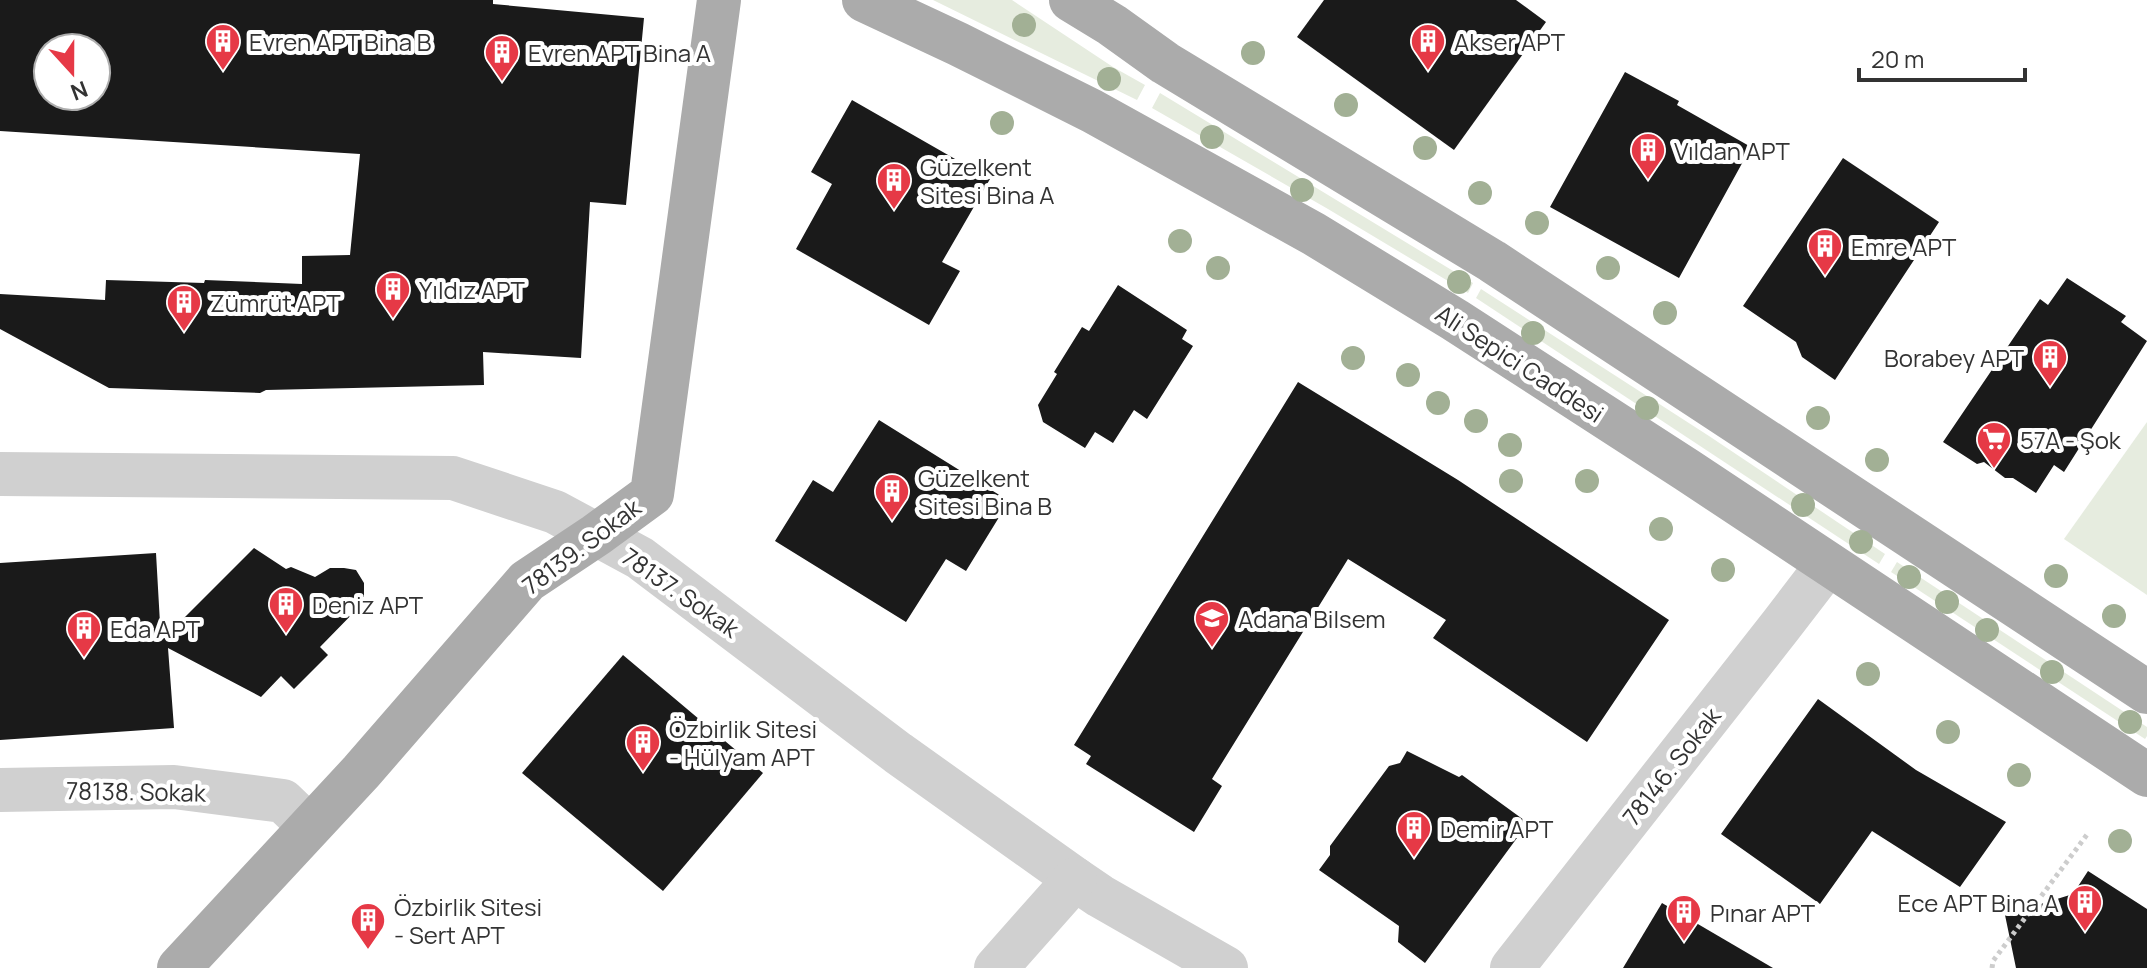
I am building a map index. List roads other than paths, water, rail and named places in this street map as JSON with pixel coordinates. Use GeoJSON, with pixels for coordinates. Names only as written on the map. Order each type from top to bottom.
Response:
{"type":"FeatureCollection","features":[{"type":"Feature","properties":{"kind":"main road","name":"Ali Sepici Caddesi"},"geometry":{"type":"LineString","coordinates":[[864,0],[1092,111],[1314,234],[1455,320],[2147,775]]}},
{"type":"Feature","properties":{"kind":"main road"},"geometry":{"type":"LineString","coordinates":[[1071,0],[1165,63],[1492,261],[2144,684]]}},
{"type":"Feature","properties":{"kind":"main road","name":"78139. Sokak"},"geometry":{"type":"LineString","coordinates":[[179,968],[361,772],[527,581],[652,494],[720,1]]}},
{"type":"Feature","properties":{"kind":"street","name":"78137. Sokak"},"geometry":{"type":"LineString","coordinates":[[0,474],[453,478],[555,512],[640,558],[898,753],[1100,896],[1226,968]]}},
{"type":"Feature","properties":{"kind":"street","name":"78146. Sokak"},"geometry":{"type":"LineString","coordinates":[[1512,968],[1828,564]]}},
{"type":"Feature","properties":{"kind":"street","name":"78138. Sokak"},"geometry":{"type":"LineString","coordinates":[[0,790],[174,787],[283,801],[309,826]]}},
{"type":"Feature","properties":{"kind":"street"},"geometry":{"type":"LineString","coordinates":[[996,968],[1075,879]]}},
{"type":"Feature","properties":{"kind":"place","name":"Evren APT Bina B"},"geometry":{"type":"Point","coordinates":[223,72]}},
{"type":"Feature","properties":{"kind":"place","name":"Akser APT"},"geometry":{"type":"Point","coordinates":[1428,72]}},
{"type":"Feature","properties":{"kind":"place","name":"Evren APT Bina A"},"geometry":{"type":"Point","coordinates":[502,83]}},
{"type":"Feature","properties":{"kind":"place","name":"Vıldan APT"},"geometry":{"type":"Point","coordinates":[1648,181]}},
{"type":"Feature","properties":{"kind":"place","name":"Güzelkent Sitesi Bina A"},"geometry":{"type":"Point","coordinates":[894,211]}},
{"type":"Feature","properties":{"kind":"place","name":"Emre APT"},"geometry":{"type":"Point","coordinates":[1825,277]}},
{"type":"Feature","properties":{"kind":"place","name":"Yıldız APT"},"geometry":{"type":"Point","coordinates":[393,320]}},
{"type":"Feature","properties":{"kind":"place","name":"Zümrüt APT"},"geometry":{"type":"Point","coordinates":[184,333]}},
{"type":"Feature","properties":{"kind":"place","name":"Borabey APT"},"geometry":{"type":"Point","coordinates":[2050,388]}},
{"type":"Feature","properties":{"kind":"place","name":"57A - Şok"},"geometry":{"type":"Point","coordinates":[1994,470]}},
{"type":"Feature","properties":{"kind":"place","name":"Güzelkent Sitesi Bina B"},"geometry":{"type":"Point","coordinates":[892,522]}},
{"type":"Feature","properties":{"kind":"place","name":"Deniz APT"},"geometry":{"type":"Point","coordinates":[286,635]}},
{"type":"Feature","properties":{"kind":"place","name":"Adana Bilsem"},"geometry":{"type":"Point","coordinates":[1212,649]}},
{"type":"Feature","properties":{"kind":"place","name":"Eda APT"},"geometry":{"type":"Point","coordinates":[84,659]}},
{"type":"Feature","properties":{"kind":"place","name":"Özbirlik Sitesi - Hülyam APT"},"geometry":{"type":"Point","coordinates":[643,773]}},
{"type":"Feature","properties":{"kind":"place","name":"Demir APT"},"geometry":{"type":"Point","coordinates":[1414,859]}},
{"type":"Feature","properties":{"kind":"place","name":"Ece APT Bina A"},"geometry":{"type":"Point","coordinates":[2085,933]}},
{"type":"Feature","properties":{"kind":"place","name":"Pınar APT"},"geometry":{"type":"Point","coordinates":[1684,943]}},
{"type":"Feature","properties":{"kind":"place","name":"Özbirlik Sitesi - Sert APT"},"geometry":{"type":"Point","coordinates":[368,951]}}]}
